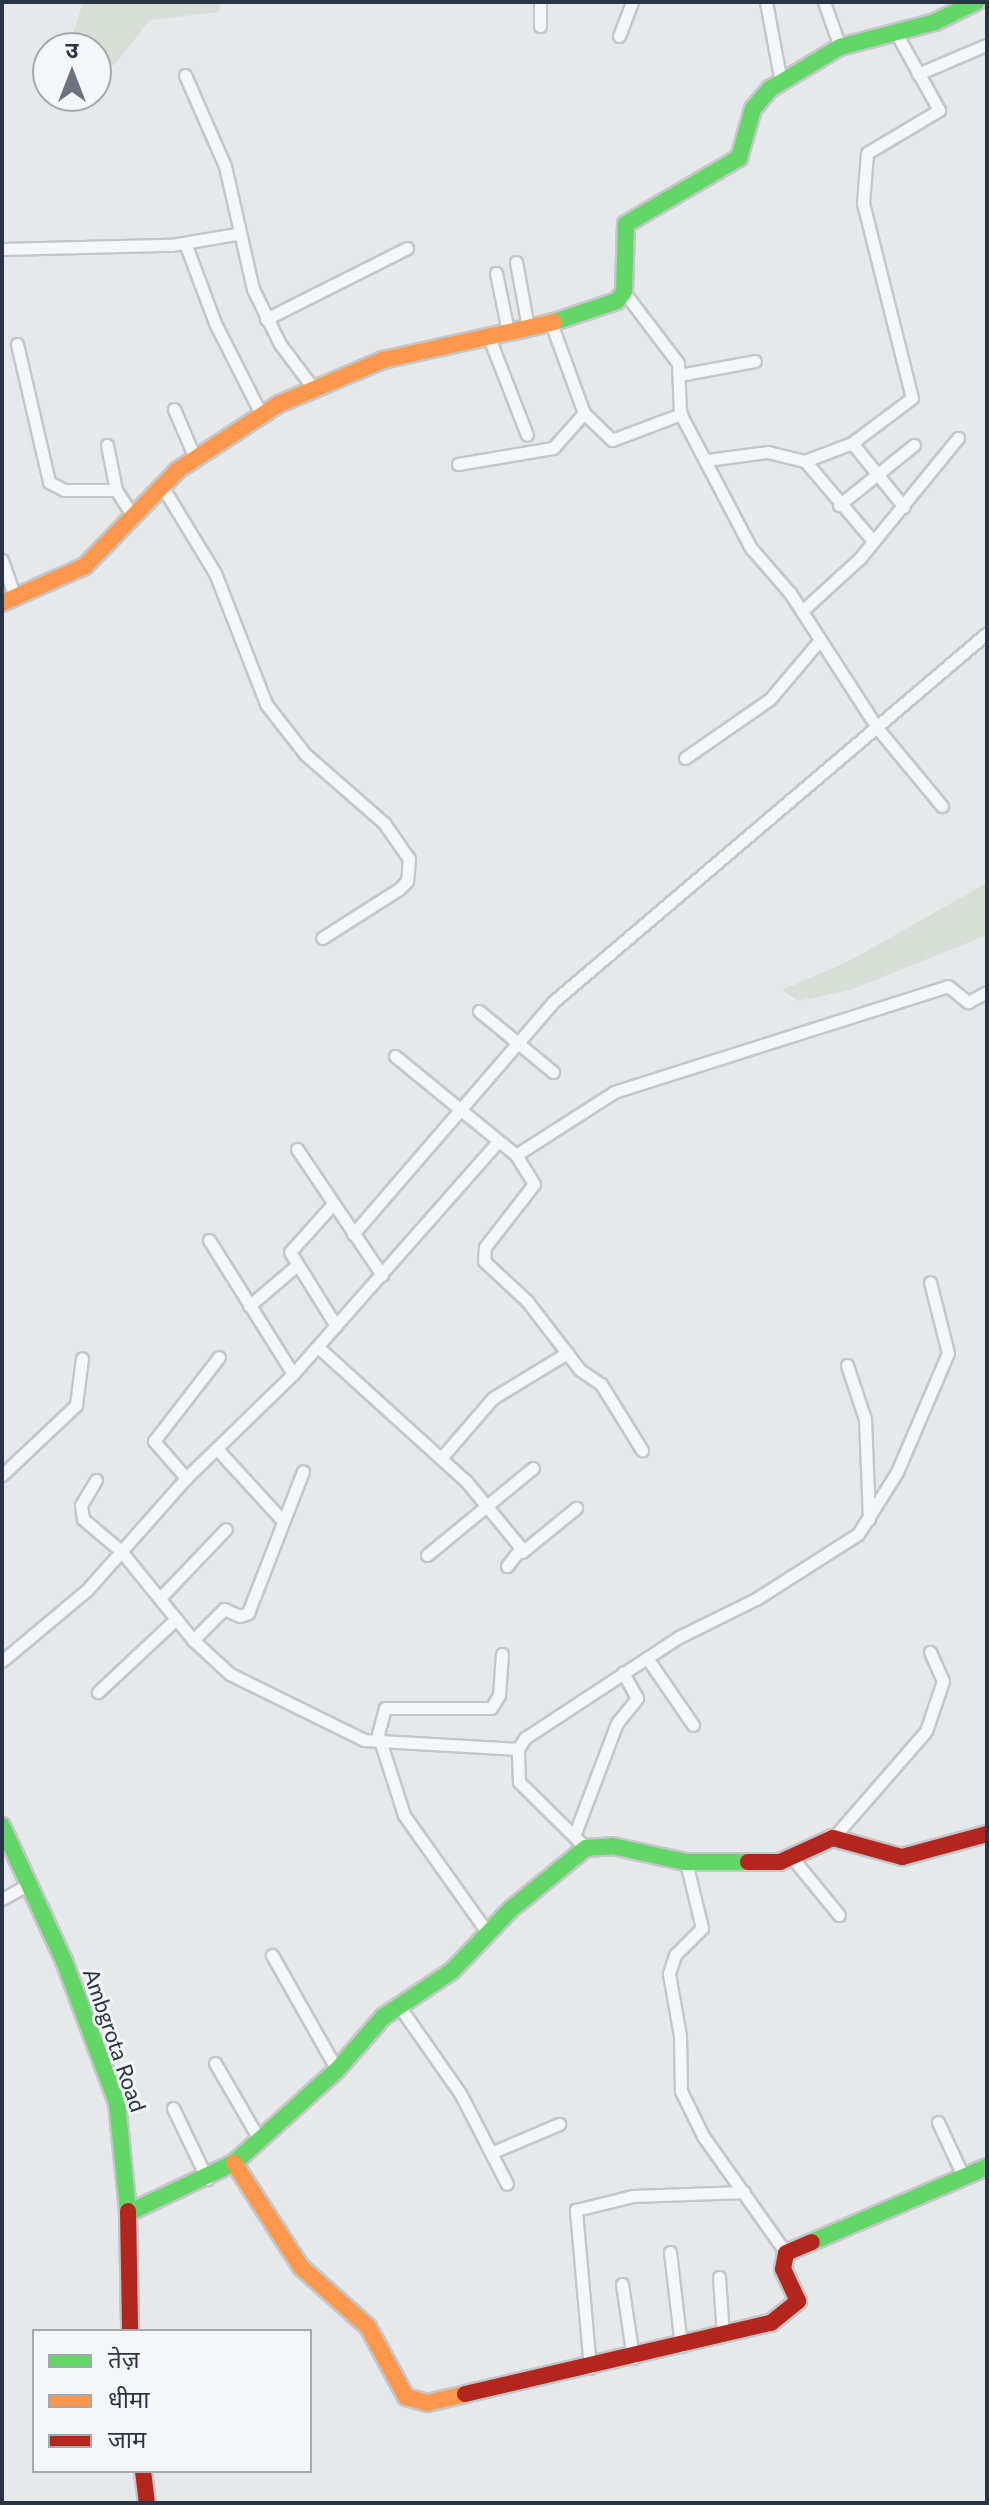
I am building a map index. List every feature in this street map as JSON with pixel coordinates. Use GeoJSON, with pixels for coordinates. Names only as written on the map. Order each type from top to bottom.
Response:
{"type":"FeatureCollection","features":[{"type":"Feature","properties":{"kind":"street"},"geometry":{"type":"LineString","coordinates":[[540,2],[540,26]]}},
{"type":"Feature","properties":{"kind":"street"},"geometry":{"type":"LineString","coordinates":[[619,36],[632,2]]}},
{"type":"Feature","properties":{"kind":"street"},"geometry":{"type":"LineString","coordinates":[[766,2],[781,82]]}},
{"type":"Feature","properties":{"kind":"street"},"geometry":{"type":"LineString","coordinates":[[824,2],[840,47]]}},
{"type":"Feature","properties":{"kind":"street"},"geometry":{"type":"LineString","coordinates":[[2,560],[8,600],[85,566],[194,456],[261,414],[313,388],[383,360],[551,323],[617,301],[624,292],[626,224],[739,158],[756,103],[781,82],[840,47],[896,33],[976,2]]}},
{"type":"Feature","properties":{"kind":"street"},"geometry":{"type":"LineString","coordinates":[[707,460],[768,452],[805,461],[852,443],[905,406],[914,392],[863,203],[867,153],[939,110],[896,33]]}},
{"type":"Feature","properties":{"kind":"street"},"geometry":{"type":"LineString","coordinates":[[918,74],[986,45]]}},
{"type":"Feature","properties":{"kind":"street"},"geometry":{"type":"LineString","coordinates":[[185,75],[225,166],[237,234],[266,319],[313,388]]}},
{"type":"Feature","properties":{"kind":"street"},"geometry":{"type":"LineString","coordinates":[[2,249],[185,243],[237,234]]}},
{"type":"Feature","properties":{"kind":"street"},"geometry":{"type":"LineString","coordinates":[[185,243],[215,323],[261,414]]}},
{"type":"Feature","properties":{"kind":"street"},"geometry":{"type":"LineString","coordinates":[[266,319],[407,248]]}},
{"type":"Feature","properties":{"kind":"street"},"geometry":{"type":"LineString","coordinates":[[516,262],[528,327]]}},
{"type":"Feature","properties":{"kind":"street"},"geometry":{"type":"LineString","coordinates":[[496,273],[508,331]]}},
{"type":"Feature","properties":{"kind":"street"},"geometry":{"type":"LineString","coordinates":[[624,292],[639,306],[679,375],[681,414],[751,548],[802,611],[837,672],[878,729],[942,806]]}},
{"type":"Feature","properties":{"kind":"street"},"geometry":{"type":"LineString","coordinates":[[551,323],[584,413],[615,441],[681,414]]}},
{"type":"Feature","properties":{"kind":"street"},"geometry":{"type":"LineString","coordinates":[[488,335],[527,435]]}},
{"type":"Feature","properties":{"kind":"street"},"geometry":{"type":"LineString","coordinates":[[17,344],[49,482],[64,490],[116,490]]}},
{"type":"Feature","properties":{"kind":"street"},"geometry":{"type":"LineString","coordinates":[[679,375],[755,361]]}},
{"type":"Feature","properties":{"kind":"street"},"geometry":{"type":"LineString","coordinates":[[174,409],[194,456]]}},
{"type":"Feature","properties":{"kind":"street"},"geometry":{"type":"LineString","coordinates":[[458,464],[553,448],[584,413]]}},
{"type":"Feature","properties":{"kind":"street"},"geometry":{"type":"LineString","coordinates":[[802,611],[904,507],[958,438]]}},
{"type":"Feature","properties":{"kind":"street"},"geometry":{"type":"LineString","coordinates":[[852,443],[904,507]]}},
{"type":"Feature","properties":{"kind":"street"},"geometry":{"type":"LineString","coordinates":[[107,445],[116,490],[134,518]]}},
{"type":"Feature","properties":{"kind":"street"},"geometry":{"type":"LineString","coordinates":[[839,505],[914,445]]}},
{"type":"Feature","properties":{"kind":"street"},"geometry":{"type":"LineString","coordinates":[[805,461],[839,505],[873,541]]}},
{"type":"Feature","properties":{"kind":"street"},"geometry":{"type":"LineString","coordinates":[[162,486],[215,573],[266,704],[305,754],[384,823],[409,859],[407,881],[399,889],[322,938]]}},
{"type":"Feature","properties":{"kind":"street"},"geometry":{"type":"LineString","coordinates":[[353,1234],[565,991],[878,729],[987,633]]}},
{"type":"Feature","properties":{"kind":"street"},"geometry":{"type":"LineString","coordinates":[[685,758],[770,699],[819,641]]}},
{"type":"Feature","properties":{"kind":"street"},"geometry":{"type":"LineString","coordinates":[[516,1155],[614,1092],[948,986],[968,1002],[987,992]]}},
{"type":"Feature","properties":{"kind":"street"},"geometry":{"type":"LineString","coordinates":[[479,1011],[553,1072]]}},
{"type":"Feature","properties":{"kind":"street"},"geometry":{"type":"LineString","coordinates":[[395,1056],[496,1144],[516,1155],[531,1173],[532,1189],[482,1257],[567,1353],[601,1384],[642,1450]]}},
{"type":"Feature","properties":{"kind":"street"},"geometry":{"type":"LineString","coordinates":[[2,1661],[87,1590],[186,1478],[318,1347],[496,1144]]}},
{"type":"Feature","properties":{"kind":"street"},"geometry":{"type":"LineString","coordinates":[[297,1149],[382,1275]]}},
{"type":"Feature","properties":{"kind":"street"},"geometry":{"type":"LineString","coordinates":[[333,1204],[290,1247],[297,1265],[336,1326]]}},
{"type":"Feature","properties":{"kind":"street"},"geometry":{"type":"LineString","coordinates":[[209,1240],[293,1374]]}},
{"type":"Feature","properties":{"kind":"street"},"geometry":{"type":"LineString","coordinates":[[249,1306],[297,1265]]}},
{"type":"Feature","properties":{"kind":"street"},"geometry":{"type":"LineString","coordinates":[[930,1282],[948,1353],[869,1519],[843,1546],[647,1658],[537,1727],[518,1749],[519,1782],[527,1794],[580,1842],[686,1862],[794,1860],[833,1838],[926,1731],[943,1681],[930,1652]]}},
{"type":"Feature","properties":{"kind":"street"},"geometry":{"type":"LineString","coordinates":[[318,1347],[442,1457],[522,1552]]}},
{"type":"Feature","properties":{"kind":"street"},"geometry":{"type":"LineString","coordinates":[[442,1457],[493,1398],[567,1353]]}},
{"type":"Feature","properties":{"kind":"street"},"geometry":{"type":"LineString","coordinates":[[186,1478],[154,1441],[219,1357]]}},
{"type":"Feature","properties":{"kind":"street"},"geometry":{"type":"LineString","coordinates":[[2,1475],[76,1405],[82,1358]]}},
{"type":"Feature","properties":{"kind":"street"},"geometry":{"type":"LineString","coordinates":[[847,1365],[865,1419],[869,1519]]}},
{"type":"Feature","properties":{"kind":"street"},"geometry":{"type":"LineString","coordinates":[[217,1449],[283,1521]]}},
{"type":"Feature","properties":{"kind":"street"},"geometry":{"type":"LineString","coordinates":[[427,1555],[533,1468]]}},
{"type":"Feature","properties":{"kind":"street"},"geometry":{"type":"LineString","coordinates":[[193,1640],[224,1609],[246,1615],[303,1471]]}},
{"type":"Feature","properties":{"kind":"street"},"geometry":{"type":"LineString","coordinates":[[96,1480],[80,1515],[121,1551],[193,1640],[257,1689],[343,1733],[378,1743],[518,1749]]}},
{"type":"Feature","properties":{"kind":"street"},"geometry":{"type":"LineString","coordinates":[[507,1566],[576,1508]]}},
{"type":"Feature","properties":{"kind":"street"},"geometry":{"type":"LineString","coordinates":[[160,1598],[226,1529]]}},
{"type":"Feature","properties":{"kind":"street"},"geometry":{"type":"LineString","coordinates":[[98,1692],[176,1619]]}},
{"type":"Feature","properties":{"kind":"street"},"geometry":{"type":"LineString","coordinates":[[487,1932],[407,1821],[378,1743],[385,1708],[491,1708],[499,1695],[502,1654]]}},
{"type":"Feature","properties":{"kind":"street"},"geometry":{"type":"LineString","coordinates":[[647,1658],[693,1725]]}},
{"type":"Feature","properties":{"kind":"street"},"geometry":{"type":"LineString","coordinates":[[128,2213],[207,2179],[234,2163],[337,2070],[399,2006],[452,1971],[487,1932],[580,1842],[617,1723],[637,1698],[623,1673]]}},
{"type":"Feature","properties":{"kind":"street","name":"Ambgrota Road"},"geometry":{"type":"LineString","coordinates":[[2,1826],[29,1884],[114,2093],[128,2213],[130,2329]]}},
{"type":"Feature","properties":{"kind":"street"},"geometry":{"type":"LineString","coordinates":[[833,1838],[902,1857],[966,1845],[987,1834]]}},
{"type":"Feature","properties":{"kind":"street"},"geometry":{"type":"LineString","coordinates":[[794,1860],[839,1915]]}},
{"type":"Feature","properties":{"kind":"street"},"geometry":{"type":"LineString","coordinates":[[234,2163],[301,2267],[368,2327],[398,2386],[415,2403],[633,2358],[771,2323],[795,2309],[798,2293],[783,2269],[786,2253],[703,2136],[681,2091],[680,2036],[669,1974],[675,1955],[702,1928],[686,1862]]}},
{"type":"Feature","properties":{"kind":"street"},"geometry":{"type":"LineString","coordinates":[[2,1899],[29,1884]]}},
{"type":"Feature","properties":{"kind":"street"},"geometry":{"type":"LineString","coordinates":[[272,1955],[337,2070]]}},
{"type":"Feature","properties":{"kind":"street"},"geometry":{"type":"LineString","coordinates":[[399,2006],[493,2152],[507,2184]]}},
{"type":"Feature","properties":{"kind":"street"},"geometry":{"type":"LineString","coordinates":[[215,2063],[259,2139]]}},
{"type":"Feature","properties":{"kind":"street"},"geometry":{"type":"LineString","coordinates":[[173,2108],[207,2179]]}},
{"type":"Feature","properties":{"kind":"street"},"geometry":{"type":"LineString","coordinates":[[938,2122],[964,2178]]}},
{"type":"Feature","properties":{"kind":"street"},"geometry":{"type":"LineString","coordinates":[[493,2152],[559,2124]]}},
{"type":"Feature","properties":{"kind":"street"},"geometry":{"type":"LineString","coordinates":[[786,2253],[987,2167]]}},
{"type":"Feature","properties":{"kind":"street"},"geometry":{"type":"LineString","coordinates":[[590,2368],[576,2210],[633,2196],[744,2192]]}},
{"type":"Feature","properties":{"kind":"street"},"geometry":{"type":"LineString","coordinates":[[670,2252],[681,2346]]}},
{"type":"Feature","properties":{"kind":"street"},"geometry":{"type":"LineString","coordinates":[[719,2277],[723,2335]]}},
{"type":"Feature","properties":{"kind":"street"},"geometry":{"type":"LineString","coordinates":[[622,2284],[633,2358]]}},
{"type":"Feature","properties":{"kind":"street"},"geometry":{"type":"LineString","coordinates":[[143,2473],[147,2503]]}},
{"type":"Feature","properties":{"kind":"shaded area"},"geometry":{"type":"Polygon","coordinates":[[[83,2],[220,2],[219,12],[150,20],[112,66],[112,32],[74,32],[83,2]]]}},
{"type":"Feature","properties":{"kind":"shaded area"},"geometry":{"type":"Polygon","coordinates":[[[987,883],[987,935],[850,990],[798,1001],[782,990],[849,961],[987,883]]]}},
{"type":"Feature","properties":{"kind":"traffic: fast"},"geometry":{"type":"LineString","coordinates":[[554,322],[617,301],[624,292],[626,224],[739,158],[753,109],[770,89],[840,47],[935,22],[976,2]]}},
{"type":"Feature","properties":{"kind":"traffic: fast"},"geometry":{"type":"LineString","coordinates":[[2,1826],[64,1961],[117,2103],[128,2211]]}},
{"type":"Feature","properties":{"kind":"traffic: fast"},"geometry":{"type":"LineString","coordinates":[[128,2213],[234,2163],[337,2070],[383,2017],[452,1971],[510,1910],[586,1848],[612,1846],[686,1862],[748,1862]]}},
{"type":"Feature","properties":{"kind":"traffic: fast"},"geometry":{"type":"LineString","coordinates":[[812,2242],[987,2167]]}},
{"type":"Feature","properties":{"kind":"traffic: slow"},"geometry":{"type":"LineString","coordinates":[[2,603],[85,566],[178,470],[279,404],[383,360],[554,322]]}},
{"type":"Feature","properties":{"kind":"traffic: slow"},"geometry":{"type":"LineString","coordinates":[[234,2163],[301,2267],[368,2327],[406,2397],[427,2403],[465,2394]]}},
{"type":"Feature","properties":{"kind":"traffic: jam"},"geometry":{"type":"LineString","coordinates":[[748,1862],[780,1862],[833,1838],[902,1857],[987,1834]]}},
{"type":"Feature","properties":{"kind":"traffic: jam"},"geometry":{"type":"LineString","coordinates":[[128,2211],[130,2329]]}},
{"type":"Feature","properties":{"kind":"traffic: jam"},"geometry":{"type":"LineString","coordinates":[[465,2394],[771,2323],[798,2301],[783,2269],[786,2253],[812,2242]]}},
{"type":"Feature","properties":{"kind":"traffic: jam"},"geometry":{"type":"LineString","coordinates":[[143,2473],[147,2503]]}}]}
